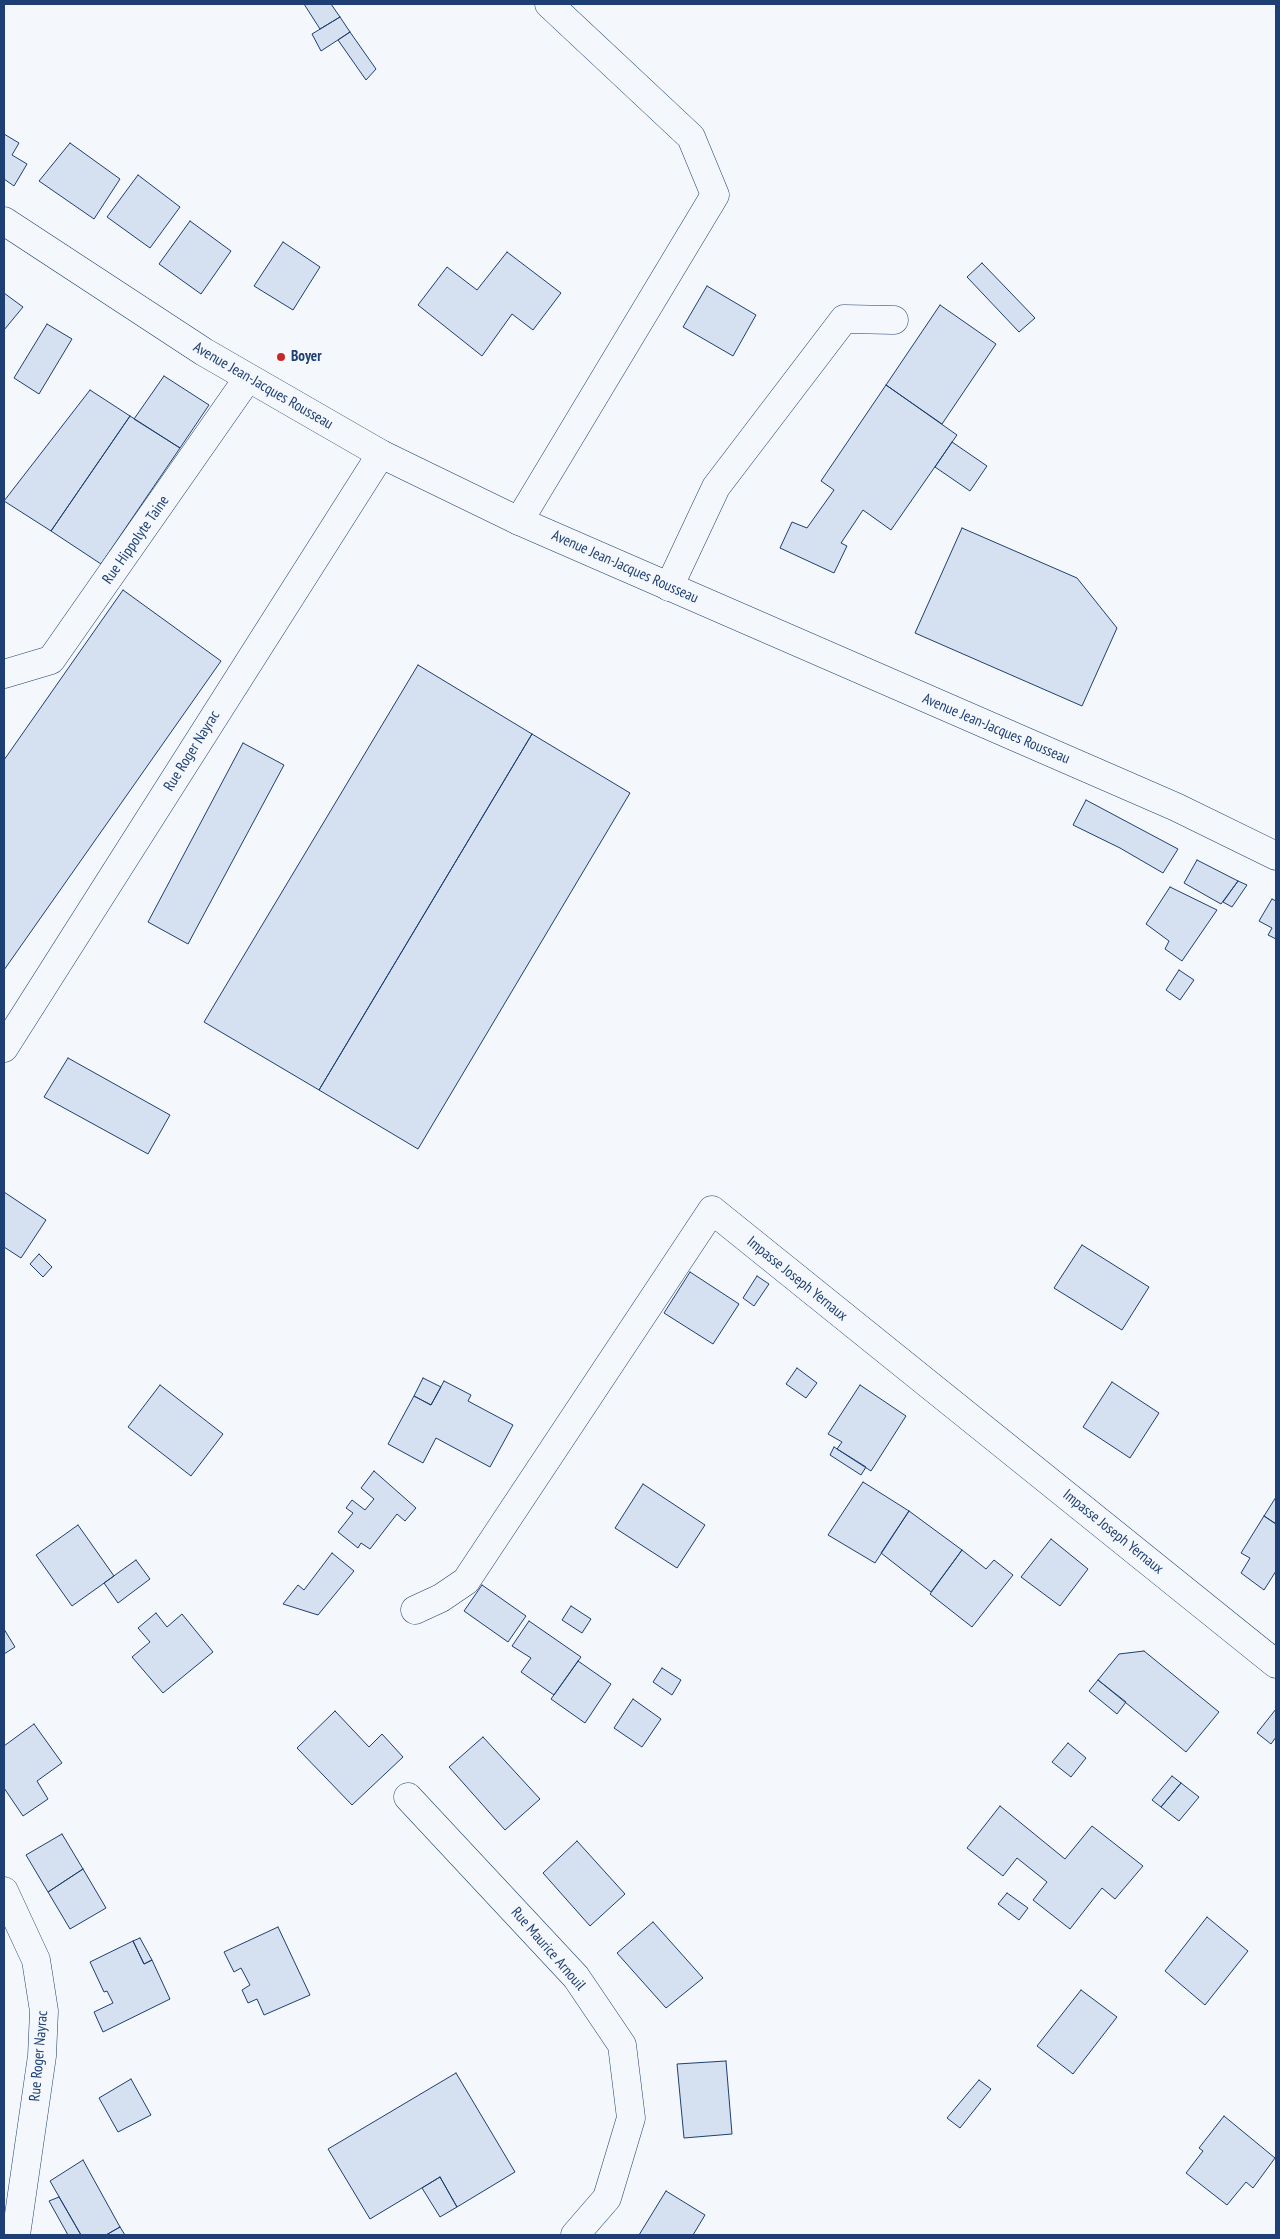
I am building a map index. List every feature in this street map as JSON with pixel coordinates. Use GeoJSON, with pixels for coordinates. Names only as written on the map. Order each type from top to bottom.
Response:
{"type":"FeatureCollection","features":[{"type":"Feature","properties":{"kind":"street"},"geometry":{"type":"LineString","coordinates":[[519,521],[714,195],[691,138],[549,4]]}},
{"type":"Feature","properties":{"kind":"street","name":"Avenue Jean-Jacques Rousseau"},"geometry":{"type":"LineString","coordinates":[[4,221],[204,352],[381,454],[519,521],[1176,807],[1276,856]]}},
{"type":"Feature","properties":{"kind":"street"},"geometry":{"type":"LineString","coordinates":[[669,587],[716,487],[844,320],[894,320]]}},
{"type":"Feature","properties":{"kind":"street","name":"Rue Hippolyte Taine"},"geometry":{"type":"LineString","coordinates":[[4,674],[51,660],[248,378]]}},
{"type":"Feature","properties":{"kind":"street","name":"Rue Roger Nayrac"},"geometry":{"type":"LineString","coordinates":[[4,1048],[381,454]]}},
{"type":"Feature","properties":{"kind":"street","name":"Impasse Joseph Yernaux"},"geometry":{"type":"LineString","coordinates":[[414,1610],[441,1598],[466,1581],[712,1210],[1276,1664]]}},
{"type":"Feature","properties":{"kind":"street","name":"Rue Maurice Arnouil"},"geometry":{"type":"LineString","coordinates":[[408,1797],[576,1977],[622,2045],[631,2118],[607,2198],[575,2235]]}},
{"type":"Feature","properties":{"kind":"street","name":"Rue Roger Nayrac"},"geometry":{"type":"LineString","coordinates":[[4,1892],[36,1960],[44,2011],[42,2056],[16,2235]]}},
{"type":"Feature","properties":{"kind":"building"},"geometry":{"type":"Polygon","coordinates":[[[304,4],[331,4],[340,17],[320,29],[304,4]]]}},
{"type":"Feature","properties":{"kind":"building"},"geometry":{"type":"Polygon","coordinates":[[[340,17],[350,32],[321,51],[312,34],[340,17]]]}},
{"type":"Feature","properties":{"kind":"building"},"geometry":{"type":"Polygon","coordinates":[[[350,32],[376,69],[366,80],[338,40],[350,32]]]}},
{"type":"Feature","properties":{"kind":"building"},"geometry":{"type":"Polygon","coordinates":[[[4,134],[19,143],[12,155],[27,164],[14,186],[4,179],[4,134]]]}},
{"type":"Feature","properties":{"kind":"building"},"geometry":{"type":"Polygon","coordinates":[[[70,143],[120,179],[94,219],[39,181],[70,143]]]}},
{"type":"Feature","properties":{"kind":"building"},"geometry":{"type":"Polygon","coordinates":[[[138,175],[180,207],[150,248],[107,217],[138,175]]]}},
{"type":"Feature","properties":{"kind":"building"},"geometry":{"type":"Polygon","coordinates":[[[190,221],[231,251],[201,294],[159,264],[190,221]]]}},
{"type":"Feature","properties":{"kind":"building"},"geometry":{"type":"Polygon","coordinates":[[[283,242],[320,267],[293,310],[254,286],[283,242]]]}},
{"type":"Feature","properties":{"kind":"building"},"geometry":{"type":"Polygon","coordinates":[[[507,252],[561,293],[533,330],[512,314],[482,356],[418,305],[447,267],[477,290],[507,252]]]}},
{"type":"Feature","properties":{"kind":"building"},"geometry":{"type":"Polygon","coordinates":[[[982,263],[1035,318],[1019,332],[967,277],[982,263]]]}},
{"type":"Feature","properties":{"kind":"building"},"geometry":{"type":"Polygon","coordinates":[[[707,286],[756,315],[733,356],[683,327],[707,286]]]}},
{"type":"Feature","properties":{"kind":"building"},"geometry":{"type":"Polygon","coordinates":[[[4,293],[23,307],[4,330],[4,293]]]}},
{"type":"Feature","properties":{"kind":"building"},"geometry":{"type":"Polygon","coordinates":[[[940,305],[996,344],[942,424],[886,385],[940,305]]]}},
{"type":"Feature","properties":{"kind":"building"},"geometry":{"type":"Polygon","coordinates":[[[47,324],[72,339],[39,394],[14,378],[47,324]]]}},
{"type":"Feature","properties":{"kind":"building"},"geometry":{"type":"Polygon","coordinates":[[[164,376],[209,405],[180,448],[134,419],[164,376]]]}},
{"type":"Feature","properties":{"kind":"building"},"geometry":{"type":"Polygon","coordinates":[[[886,385],[957,435],[891,530],[863,510],[841,543],[847,546],[834,573],[780,548],[792,522],[807,528],[834,490],[821,481],[886,385]]]}},
{"type":"Feature","properties":{"kind":"building"},"geometry":{"type":"Polygon","coordinates":[[[90,390],[130,416],[51,531],[4,501],[90,390]]]}},
{"type":"Feature","properties":{"kind":"building"},"geometry":{"type":"Polygon","coordinates":[[[130,416],[180,448],[101,564],[51,531],[130,416]]]}},
{"type":"Feature","properties":{"kind":"building"},"geometry":{"type":"Polygon","coordinates":[[[952,442],[987,466],[970,491],[935,467],[952,442]]]}},
{"type":"Feature","properties":{"kind":"building"},"geometry":{"type":"Polygon","coordinates":[[[962,528],[1077,578],[1117,628],[1082,706],[915,633],[962,528]]]}},
{"type":"Feature","properties":{"kind":"building"},"geometry":{"type":"Polygon","coordinates":[[[123,590],[221,661],[4,970],[4,760],[123,590]]]}},
{"type":"Feature","properties":{"kind":"building"},"geometry":{"type":"Polygon","coordinates":[[[418,665],[532,734],[319,1090],[204,1022],[418,665]]]}},
{"type":"Feature","properties":{"kind":"building"},"geometry":{"type":"Polygon","coordinates":[[[532,734],[630,793],[418,1149],[319,1090],[532,734]]]}},
{"type":"Feature","properties":{"kind":"building"},"geometry":{"type":"Polygon","coordinates":[[[243,743],[284,765],[188,944],[148,922],[243,743]]]}},
{"type":"Feature","properties":{"kind":"building"},"geometry":{"type":"Polygon","coordinates":[[[1086,800],[1178,849],[1163,873],[1120,848],[1073,825],[1086,800]]]}},
{"type":"Feature","properties":{"kind":"building"},"geometry":{"type":"Polygon","coordinates":[[[1197,860],[1238,881],[1221,904],[1184,883],[1197,860]]]}},
{"type":"Feature","properties":{"kind":"building"},"geometry":{"type":"Polygon","coordinates":[[[1238,881],[1247,885],[1232,907],[1223,902],[1238,881]]]}},
{"type":"Feature","properties":{"kind":"building"},"geometry":{"type":"Polygon","coordinates":[[[1170,887],[1217,910],[1182,961],[1165,949],[1169,941],[1146,924],[1170,887]]]}},
{"type":"Feature","properties":{"kind":"building"},"geometry":{"type":"Polygon","coordinates":[[[1272,899],[1276,901],[1276,939],[1268,935],[1272,928],[1259,921],[1272,899]]]}},
{"type":"Feature","properties":{"kind":"building"},"geometry":{"type":"Polygon","coordinates":[[[1179,970],[1194,980],[1180,1000],[1166,990],[1179,970]]]}},
{"type":"Feature","properties":{"kind":"building"},"geometry":{"type":"Polygon","coordinates":[[[68,1058],[170,1115],[148,1154],[44,1097],[68,1058]]]}},
{"type":"Feature","properties":{"kind":"building"},"geometry":{"type":"Polygon","coordinates":[[[4,1192],[46,1220],[21,1258],[4,1247],[4,1192]]]}},
{"type":"Feature","properties":{"kind":"building"},"geometry":{"type":"Polygon","coordinates":[[[1082,1245],[1149,1287],[1122,1330],[1054,1288],[1082,1245]]]}},
{"type":"Feature","properties":{"kind":"building"},"geometry":{"type":"Polygon","coordinates":[[[39,1254],[52,1267],[43,1277],[30,1264],[39,1254]]]}},
{"type":"Feature","properties":{"kind":"building"},"geometry":{"type":"Polygon","coordinates":[[[690,1272],[739,1304],[713,1344],[664,1313],[690,1272]]]}},
{"type":"Feature","properties":{"kind":"building"},"geometry":{"type":"Polygon","coordinates":[[[757,1276],[769,1284],[754,1306],[743,1298],[757,1276]]]}},
{"type":"Feature","properties":{"kind":"building"},"geometry":{"type":"Polygon","coordinates":[[[797,1368],[817,1383],[806,1398],[786,1384],[797,1368]]]}},
{"type":"Feature","properties":{"kind":"building"},"geometry":{"type":"Polygon","coordinates":[[[423,1378],[441,1387],[431,1405],[414,1396],[423,1378]]]}},
{"type":"Feature","properties":{"kind":"building"},"geometry":{"type":"Polygon","coordinates":[[[444,1381],[471,1395],[468,1401],[513,1425],[490,1467],[436,1438],[423,1463],[388,1444],[414,1396],[431,1405],[444,1381]]]}},
{"type":"Feature","properties":{"kind":"building"},"geometry":{"type":"Polygon","coordinates":[[[1112,1382],[1159,1413],[1130,1458],[1083,1427],[1112,1382]]]}},
{"type":"Feature","properties":{"kind":"building"},"geometry":{"type":"Polygon","coordinates":[[[160,1385],[223,1434],[191,1476],[128,1427],[160,1385]]]}},
{"type":"Feature","properties":{"kind":"building"},"geometry":{"type":"Polygon","coordinates":[[[860,1385],[906,1416],[871,1471],[837,1449],[842,1442],[828,1434],[860,1385]]]}},
{"type":"Feature","properties":{"kind":"building"},"geometry":{"type":"Polygon","coordinates":[[[834,1447],[866,1467],[861,1475],[830,1455],[834,1447]]]}},
{"type":"Feature","properties":{"kind":"building"},"geometry":{"type":"Polygon","coordinates":[[[374,1471],[416,1508],[405,1521],[397,1514],[370,1549],[361,1543],[358,1548],[338,1532],[353,1513],[346,1508],[352,1500],[365,1510],[374,1499],[361,1488],[374,1471]]]}},
{"type":"Feature","properties":{"kind":"building"},"geometry":{"type":"Polygon","coordinates":[[[863,1482],[909,1511],[875,1563],[828,1535],[863,1482]]]}},
{"type":"Feature","properties":{"kind":"building"},"geometry":{"type":"Polygon","coordinates":[[[643,1484],[705,1525],[677,1568],[615,1528],[643,1484]]]}},
{"type":"Feature","properties":{"kind":"building"},"geometry":{"type":"Polygon","coordinates":[[[1276,1497],[1276,1524],[1264,1516],[1276,1497]]]}},
{"type":"Feature","properties":{"kind":"building"},"geometry":{"type":"Polygon","coordinates":[[[909,1511],[962,1550],[931,1592],[881,1553],[909,1511]]]}},
{"type":"Feature","properties":{"kind":"building"},"geometry":{"type":"Polygon","coordinates":[[[1264,1516],[1276,1524],[1276,1571],[1264,1590],[1241,1573],[1250,1558],[1241,1553],[1264,1516]]]}},
{"type":"Feature","properties":{"kind":"building"},"geometry":{"type":"Polygon","coordinates":[[[78,1525],[114,1576],[72,1606],[36,1555],[78,1525]]]}},
{"type":"Feature","properties":{"kind":"building"},"geometry":{"type":"Polygon","coordinates":[[[1051,1539],[1088,1569],[1060,1606],[1021,1577],[1051,1539]]]}},
{"type":"Feature","properties":{"kind":"building"},"geometry":{"type":"Polygon","coordinates":[[[962,1550],[986,1569],[994,1560],[1013,1575],[972,1627],[930,1594],[962,1550]]]}},
{"type":"Feature","properties":{"kind":"building"},"geometry":{"type":"Polygon","coordinates":[[[332,1553],[354,1571],[318,1615],[283,1604],[298,1585],[304,1590],[332,1553]]]}},
{"type":"Feature","properties":{"kind":"building"},"geometry":{"type":"Polygon","coordinates":[[[136,1560],[150,1579],[118,1603],[104,1583],[136,1560]]]}},
{"type":"Feature","properties":{"kind":"building"},"geometry":{"type":"Polygon","coordinates":[[[482,1585],[526,1616],[508,1642],[464,1611],[482,1585]]]}},
{"type":"Feature","properties":{"kind":"building"},"geometry":{"type":"Polygon","coordinates":[[[571,1606],[591,1619],[582,1633],[562,1620],[571,1606]]]}},
{"type":"Feature","properties":{"kind":"building"},"geometry":{"type":"Polygon","coordinates":[[[156,1613],[167,1627],[182,1614],[213,1652],[163,1693],[132,1657],[150,1642],[138,1628],[156,1613]]]}},
{"type":"Feature","properties":{"kind":"building"},"geometry":{"type":"Polygon","coordinates":[[[529,1621],[581,1657],[554,1695],[521,1672],[531,1658],[512,1646],[529,1621]]]}},
{"type":"Feature","properties":{"kind":"building"},"geometry":{"type":"Polygon","coordinates":[[[4,1629],[15,1647],[4,1654],[4,1629]]]}},
{"type":"Feature","properties":{"kind":"building"},"geometry":{"type":"Polygon","coordinates":[[[1144,1651],[1219,1712],[1186,1752],[1098,1680],[1119,1654],[1144,1651]]]}},
{"type":"Feature","properties":{"kind":"building"},"geometry":{"type":"Polygon","coordinates":[[[578,1661],[611,1684],[585,1723],[551,1699],[578,1661]]]}},
{"type":"Feature","properties":{"kind":"building"},"geometry":{"type":"Polygon","coordinates":[[[662,1668],[681,1680],[672,1695],[653,1682],[662,1668]]]}},
{"type":"Feature","properties":{"kind":"building"},"geometry":{"type":"Polygon","coordinates":[[[1098,1680],[1126,1702],[1117,1714],[1089,1691],[1098,1680]]]}},
{"type":"Feature","properties":{"kind":"building"},"geometry":{"type":"Polygon","coordinates":[[[633,1699],[661,1719],[642,1747],[614,1728],[633,1699]]]}},
{"type":"Feature","properties":{"kind":"building"},"geometry":{"type":"Polygon","coordinates":[[[1276,1709],[1276,1737],[1271,1744],[1257,1733],[1276,1709]]]}},
{"type":"Feature","properties":{"kind":"building"},"geometry":{"type":"Polygon","coordinates":[[[335,1711],[369,1747],[382,1734],[403,1757],[352,1805],[297,1748],[335,1711]]]}},
{"type":"Feature","properties":{"kind":"building"},"geometry":{"type":"Polygon","coordinates":[[[34,1724],[62,1763],[37,1781],[48,1799],[23,1816],[4,1788],[4,1746],[34,1724]]]}},
{"type":"Feature","properties":{"kind":"building"},"geometry":{"type":"Polygon","coordinates":[[[483,1737],[540,1799],[505,1830],[449,1767],[483,1737]]]}},
{"type":"Feature","properties":{"kind":"building"},"geometry":{"type":"Polygon","coordinates":[[[1068,1743],[1086,1758],[1071,1777],[1052,1762],[1068,1743]]]}},
{"type":"Feature","properties":{"kind":"building"},"geometry":{"type":"Polygon","coordinates":[[[1172,1776],[1181,1783],[1161,1807],[1152,1800],[1172,1776]]]}},
{"type":"Feature","properties":{"kind":"building"},"geometry":{"type":"Polygon","coordinates":[[[1181,1783],[1199,1797],[1179,1821],[1161,1807],[1181,1783]]]}},
{"type":"Feature","properties":{"kind":"building"},"geometry":{"type":"Polygon","coordinates":[[[1000,1806],[1065,1859],[1092,1826],[1143,1866],[1115,1899],[1102,1888],[1070,1929],[1033,1900],[1047,1882],[1017,1858],[1003,1876],[967,1848],[1000,1806]]]}},
{"type":"Feature","properties":{"kind":"building"},"geometry":{"type":"Polygon","coordinates":[[[62,1834],[83,1869],[48,1892],[26,1855],[62,1834]]]}},
{"type":"Feature","properties":{"kind":"building"},"geometry":{"type":"Polygon","coordinates":[[[577,1841],[625,1894],[590,1926],[543,1873],[577,1841]]]}},
{"type":"Feature","properties":{"kind":"building"},"geometry":{"type":"Polygon","coordinates":[[[83,1869],[106,1908],[70,1929],[48,1892],[83,1869]]]}},
{"type":"Feature","properties":{"kind":"building"},"geometry":{"type":"Polygon","coordinates":[[[1007,1893],[1028,1908],[1019,1920],[998,1904],[1007,1893]]]}},
{"type":"Feature","properties":{"kind":"building"},"geometry":{"type":"Polygon","coordinates":[[[1207,1917],[1248,1951],[1205,2005],[1165,1971],[1207,1917]]]}},
{"type":"Feature","properties":{"kind":"building"},"geometry":{"type":"Polygon","coordinates":[[[653,1922],[703,1978],[666,2008],[617,1953],[653,1922]]]}},
{"type":"Feature","properties":{"kind":"building"},"geometry":{"type":"Polygon","coordinates":[[[278,1927],[310,1995],[264,2015],[257,1999],[248,2003],[242,1990],[250,1985],[241,1968],[234,1972],[224,1952],[278,1927]]]}},
{"type":"Feature","properties":{"kind":"building"},"geometry":{"type":"Polygon","coordinates":[[[140,1938],[152,1960],[144,1964],[133,1941],[140,1938]]]}},
{"type":"Feature","properties":{"kind":"building"},"geometry":{"type":"Polygon","coordinates":[[[133,1941],[144,1964],[152,1960],[170,1999],[103,2032],[94,2012],[113,2003],[107,1991],[104,1992],[90,1962],[133,1941]]]}},
{"type":"Feature","properties":{"kind":"building"},"geometry":{"type":"Polygon","coordinates":[[[1081,1990],[1117,2017],[1073,2074],[1037,2046],[1081,1990]]]}},
{"type":"Feature","properties":{"kind":"building"},"geometry":{"type":"Polygon","coordinates":[[[726,2061],[732,2134],[684,2138],[677,2064],[726,2061]]]}},
{"type":"Feature","properties":{"kind":"building"},"geometry":{"type":"Polygon","coordinates":[[[456,2073],[515,2172],[457,2207],[440,2177],[370,2219],[328,2149],[456,2073]]]}},
{"type":"Feature","properties":{"kind":"building"},"geometry":{"type":"Polygon","coordinates":[[[131,2079],[151,2115],[118,2132],[99,2098],[131,2079]]]}},
{"type":"Feature","properties":{"kind":"building"},"geometry":{"type":"Polygon","coordinates":[[[979,2080],[991,2089],[960,2128],[947,2118],[979,2080]]]}},
{"type":"Feature","properties":{"kind":"building"},"geometry":{"type":"Polygon","coordinates":[[[1224,2116],[1275,2158],[1253,2188],[1246,2182],[1227,2205],[1186,2173],[1203,2151],[1199,2148],[1224,2116]]]}},
{"type":"Feature","properties":{"kind":"building"},"geometry":{"type":"Polygon","coordinates":[[[83,2160],[120,2227],[106,2235],[81,2235],[50,2181],[83,2160]]]}},
{"type":"Feature","properties":{"kind":"building"},"geometry":{"type":"Polygon","coordinates":[[[440,2177],[457,2207],[440,2217],[422,2188],[440,2177]]]}},
{"type":"Feature","properties":{"kind":"building"},"geometry":{"type":"Polygon","coordinates":[[[666,2191],[705,2215],[693,2235],[639,2235],[666,2191]]]}},
{"type":"Feature","properties":{"kind":"building"},"geometry":{"type":"Polygon","coordinates":[[[59,2197],[81,2235],[68,2235],[49,2201],[59,2197]]]}},
{"type":"Feature","properties":{"kind":"building"},"geometry":{"type":"Polygon","coordinates":[[[120,2227],[125,2235],[106,2235],[120,2227]]]}},
{"type":"Feature","properties":{"kind":"place","name":"Boyer"},"geometry":{"type":"Point","coordinates":[281,357]}}]}
